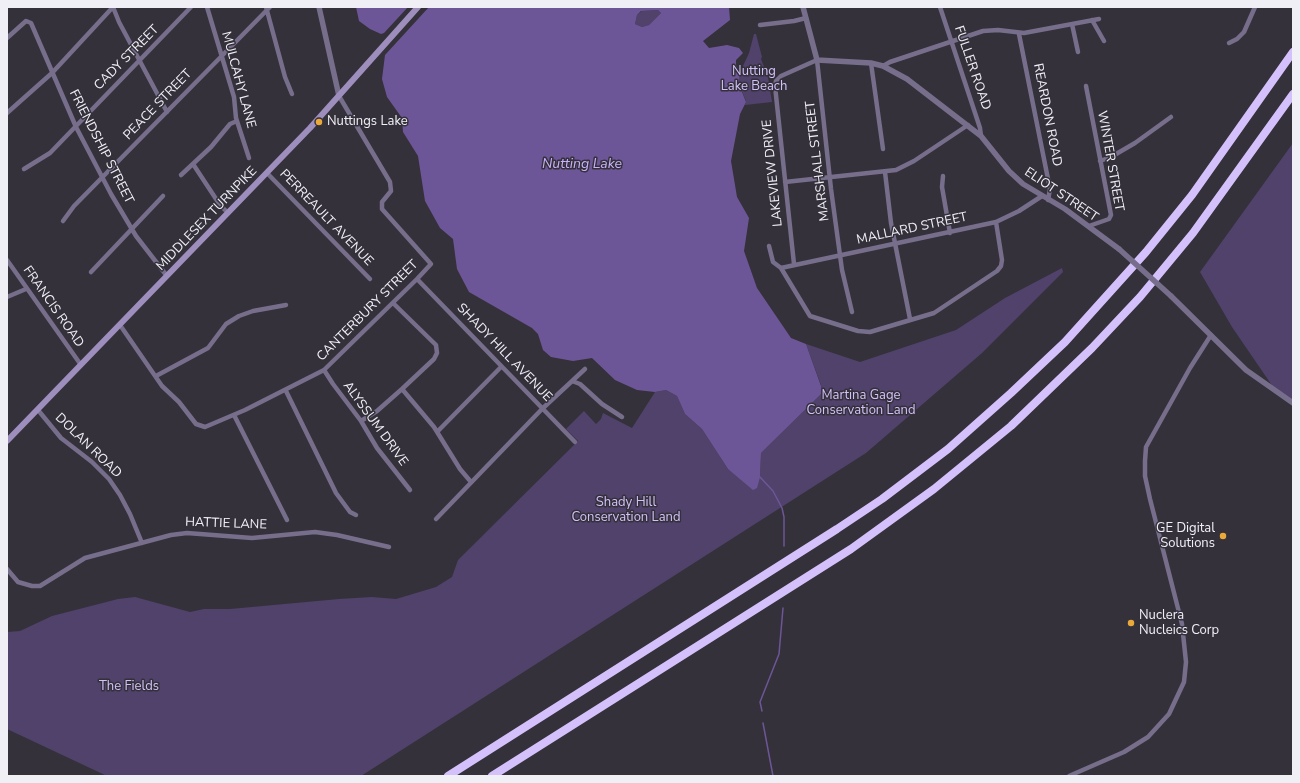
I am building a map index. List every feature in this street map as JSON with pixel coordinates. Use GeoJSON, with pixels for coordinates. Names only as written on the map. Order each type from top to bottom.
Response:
{"type":"FeatureCollection","features":[{"type":"Feature","properties":{"kind":"highway"},"geometry":{"type":"LineString","coordinates":[[448,776],[837,529],[948,449],[1065,342],[1141,258],[1192,195],[1293,52]]}},
{"type":"Feature","properties":{"kind":"highway"},"geometry":{"type":"LineString","coordinates":[[492,776],[851,548],[928,493],[994,440],[1064,376],[1140,297],[1193,233],[1293,94]]}},
{"type":"Feature","properties":{"kind":"main road","name":"MIDDLESEX TURNPIKE"},"geometry":{"type":"LineString","coordinates":[[7,441],[267,173],[339,96],[418,7]]}},
{"type":"Feature","properties":{"kind":"street"},"geometry":{"type":"LineString","coordinates":[[7,113],[52,73],[113,7],[167,112]]}},
{"type":"Feature","properties":{"kind":"street","name":"CADY STREET"},"geometry":{"type":"LineString","coordinates":[[24,169],[45,158],[191,7]]}},
{"type":"Feature","properties":{"kind":"street","name":"MULCAHY LANE"},"geometry":{"type":"LineString","coordinates":[[207,7],[234,97],[237,121],[249,158]]}},
{"type":"Feature","properties":{"kind":"street"},"geometry":{"type":"LineString","coordinates":[[319,7],[339,96]]}},
{"type":"Feature","properties":{"kind":"street","name":"MARSHALL STREET"},"geometry":{"type":"LineString","coordinates":[[803,7],[817,60],[840,255],[852,312]]}},
{"type":"Feature","properties":{"kind":"street","name":"FULLER ROAD"},"geometry":{"type":"LineString","coordinates":[[940,7],[980,128],[981,136]]}},
{"type":"Feature","properties":{"kind":"street"},"geometry":{"type":"LineString","coordinates":[[1229,43],[1237,39],[1244,32],[1255,7]]}},
{"type":"Feature","properties":{"kind":"street"},"geometry":{"type":"LineString","coordinates":[[268,8],[287,84],[292,94]]}},
{"type":"Feature","properties":{"kind":"street","name":"PEACE STREET"},"geometry":{"type":"LineString","coordinates":[[63,221],[74,206],[268,8]]}},
{"type":"Feature","properties":{"kind":"street"},"geometry":{"type":"LineString","coordinates":[[760,25],[806,18]]}},
{"type":"Feature","properties":{"kind":"street"},"geometry":{"type":"LineString","coordinates":[[883,66],[890,62],[988,30],[998,30],[1020,34],[1099,18]]}},
{"type":"Feature","properties":{"kind":"street"},"geometry":{"type":"LineString","coordinates":[[1092,20],[1104,41]]}},
{"type":"Feature","properties":{"kind":"street","name":"FRIENDSHIP STREET"},"geometry":{"type":"LineString","coordinates":[[7,38],[27,21],[30,23],[76,127],[103,178],[131,228],[150,256],[167,276]]}},
{"type":"Feature","properties":{"kind":"street"},"geometry":{"type":"LineString","coordinates":[[1072,24],[1078,52]]}},
{"type":"Feature","properties":{"kind":"street","name":"REARDON ROAD"},"geometry":{"type":"LineString","coordinates":[[1020,34],[1050,190],[1048,200]]}},
{"type":"Feature","properties":{"kind":"street","name":"ELIOT STREET"},"geometry":{"type":"LineString","coordinates":[[776,81],[780,76],[817,60],[871,63],[883,66],[916,85],[981,136],[1014,177],[1089,226],[1119,249],[1246,370],[1293,403]]}},
{"type":"Feature","properties":{"kind":"street"},"geometry":{"type":"LineString","coordinates":[[871,63],[883,149]]}},
{"type":"Feature","properties":{"kind":"street","name":"LAKEVIEW DRIVE"},"geometry":{"type":"LineString","coordinates":[[776,81],[775,89],[794,264]]}},
{"type":"Feature","properties":{"kind":"street","name":"WINTER STREET"},"geometry":{"type":"LineString","coordinates":[[1086,86],[1111,218],[1089,226]]}},
{"type":"Feature","properties":{"kind":"street","name":"CANTERBURY STREET"},"geometry":{"type":"LineString","coordinates":[[120,325],[162,386],[199,426],[209,427],[286,391],[324,370],[417,279],[431,264],[382,209],[382,202],[391,190],[390,182],[339,96]]}},
{"type":"Feature","properties":{"kind":"street"},"geometry":{"type":"LineString","coordinates":[[1100,161],[1112,157],[1131,145],[1171,116]]}},
{"type":"Feature","properties":{"kind":"street"},"geometry":{"type":"LineString","coordinates":[[181,175],[230,124],[237,121]]}},
{"type":"Feature","properties":{"kind":"street"},"geometry":{"type":"LineString","coordinates":[[785,182],[885,172],[908,164],[968,125]]}},
{"type":"Feature","properties":{"kind":"street"},"geometry":{"type":"LineString","coordinates":[[193,164],[220,205],[228,213]]}},
{"type":"Feature","properties":{"kind":"street"},"geometry":{"type":"LineString","coordinates":[[885,172],[894,244],[910,319]]}},
{"type":"Feature","properties":{"kind":"street","name":"PERREAULT AVENUE"},"geometry":{"type":"LineString","coordinates":[[267,173],[370,279]]}},
{"type":"Feature","properties":{"kind":"street"},"geometry":{"type":"LineString","coordinates":[[943,176],[942,187],[950,233]]}},
{"type":"Feature","properties":{"kind":"street"},"geometry":{"type":"LineString","coordinates":[[91,272],[131,228],[163,196]]}},
{"type":"Feature","properties":{"kind":"street","name":"MALLARD STREET"},"geometry":{"type":"LineString","coordinates":[[781,268],[996,222],[1019,211],[1042,196]]}},
{"type":"Feature","properties":{"kind":"street"},"geometry":{"type":"LineString","coordinates":[[769,246],[773,262],[781,268],[806,312],[813,318],[864,332],[873,332],[910,319],[934,313],[975,286],[1001,266],[1001,252],[996,222]]}},
{"type":"Feature","properties":{"kind":"street","name":"FRANCIS ROAD"},"geometry":{"type":"LineString","coordinates":[[7,260],[81,365]]}},
{"type":"Feature","properties":{"kind":"street","name":"SHADY HILL AVENUE"},"geometry":{"type":"LineString","coordinates":[[417,279],[575,442]]}},
{"type":"Feature","properties":{"kind":"street"},"geometry":{"type":"LineString","coordinates":[[7,297],[26,289]]}},
{"type":"Feature","properties":{"kind":"street"},"geometry":{"type":"LineString","coordinates":[[361,421],[402,389],[434,359],[437,350],[436,345],[428,336],[393,303]]}},
{"type":"Feature","properties":{"kind":"street"},"geometry":{"type":"LineString","coordinates":[[156,376],[208,348],[226,324],[239,316],[260,309],[286,305]]}},
{"type":"Feature","properties":{"kind":"street"},"geometry":{"type":"LineString","coordinates":[[1069,776],[1124,752],[1148,737],[1169,714],[1184,682],[1186,662],[1182,629],[1145,476],[1144,461],[1146,447],[1190,368],[1211,335]]}},
{"type":"Feature","properties":{"kind":"street"},"geometry":{"type":"LineString","coordinates":[[437,432],[501,367]]}},
{"type":"Feature","properties":{"kind":"street"},"geometry":{"type":"LineString","coordinates":[[436,519],[542,409],[585,368]]}},
{"type":"Feature","properties":{"kind":"street","name":"ALYSSUM DRIVE"},"geometry":{"type":"LineString","coordinates":[[324,370],[361,421],[376,448],[410,490]]}},
{"type":"Feature","properties":{"kind":"street"},"geometry":{"type":"LineString","coordinates":[[572,381],[580,384],[602,404],[622,417]]}},
{"type":"Feature","properties":{"kind":"street"},"geometry":{"type":"LineString","coordinates":[[402,389],[437,432],[460,469],[471,482]]}},
{"type":"Feature","properties":{"kind":"street"},"geometry":{"type":"LineString","coordinates":[[286,391],[338,498],[350,512],[356,515]]}},
{"type":"Feature","properties":{"kind":"street","name":"DOLAN ROAD"},"geometry":{"type":"LineString","coordinates":[[38,410],[61,438],[92,462],[109,479],[120,495],[130,514],[142,543]]}},
{"type":"Feature","properties":{"kind":"street"},"geometry":{"type":"LineString","coordinates":[[234,415],[287,520]]}},
{"type":"Feature","properties":{"kind":"street","name":"HATTIE LANE"},"geometry":{"type":"LineString","coordinates":[[7,569],[18,582],[32,586],[40,586],[85,558],[171,534],[187,533],[252,538],[305,532],[337,535],[389,547]]}},
{"type":"Feature","properties":{"kind":"green space"},"geometry":{"type":"Polygon","coordinates":[[[658,10],[661,13],[649,25],[642,27],[635,24],[637,15],[642,11],[658,10]]]}},
{"type":"Feature","properties":{"kind":"green space","name":"Nutting Lake Beach"},"geometry":{"type":"Polygon","coordinates":[[[754,34],[756,34],[762,57],[761,59],[768,77],[772,102],[745,105],[746,101],[738,82],[738,77],[749,53],[754,34]]]}},
{"type":"Feature","properties":{"kind":"green space"},"geometry":{"type":"Polygon","coordinates":[[[1293,143],[1293,401],[1273,387],[1232,327],[1200,272],[1293,143]]]}},
{"type":"Feature","properties":{"kind":"green space"},"geometry":{"type":"Polygon","coordinates":[[[1062,268],[1063,272],[982,353],[866,453],[361,776],[107,776],[7,729],[7,632],[20,631],[52,616],[118,599],[135,597],[190,612],[204,609],[230,609],[339,599],[372,597],[396,599],[436,587],[452,577],[458,560],[578,441],[566,429],[584,411],[596,424],[601,419],[603,413],[632,428],[655,392],[666,390],[677,396],[685,414],[702,429],[728,469],[760,477],[761,453],[822,393],[821,385],[806,344],[860,362],[956,330],[1005,298],[1062,268]]]}},
{"type":"Feature","properties":{"kind":"water"},"geometry":{"type":"Polygon","coordinates":[[[356,7],[408,7],[384,33],[381,34],[370,29],[359,21],[356,7]]]}},
{"type":"Feature","properties":{"kind":"water","name":"Nutting Lake"},"geometry":{"type":"Polygon","coordinates":[[[429,7],[729,7],[730,20],[703,41],[709,48],[727,45],[739,48],[743,53],[736,60],[736,65],[740,74],[738,82],[746,102],[740,114],[731,161],[737,197],[749,218],[744,251],[757,288],[791,338],[806,344],[821,386],[822,393],[761,453],[760,477],[757,488],[753,490],[728,469],[702,429],[685,414],[677,396],[666,390],[655,392],[637,390],[615,380],[592,358],[573,361],[551,357],[543,350],[538,334],[532,328],[469,292],[457,269],[453,239],[440,228],[425,201],[418,156],[403,132],[402,118],[387,97],[382,79],[385,55],[429,7]],[[658,10],[641,11],[637,15],[635,24],[642,27],[649,25],[661,13],[658,10]]]}},
{"type":"Feature","properties":{"kind":"waterway"},"geometry":{"type":"LineString","coordinates":[[760,477],[773,491],[782,508],[784,517],[784,546]]}},
{"type":"Feature","properties":{"kind":"waterway"},"geometry":{"type":"LineString","coordinates":[[762,711],[760,702],[779,654],[783,608]]}},
{"type":"Feature","properties":{"kind":"waterway"},"geometry":{"type":"LineString","coordinates":[[763,723],[773,776]]}},
{"type":"Feature","properties":{"kind":"place","name":"Nuttings Lake"},"geometry":{"type":"Point","coordinates":[319,122]}},
{"type":"Feature","properties":{"kind":"place","name":"GE Digital Solutions"},"geometry":{"type":"Point","coordinates":[1223,536]}},
{"type":"Feature","properties":{"kind":"place","name":"Nuclera Nucleics Corp"},"geometry":{"type":"Point","coordinates":[1131,623]}},
{"type":"Feature","properties":{"kind":"park label","name":"Martina Gage Conservation Land"},"geometry":{"type":"Point","coordinates":[861,404]}},
{"type":"Feature","properties":{"kind":"park label","name":"Shady Hill Conservation Land"},"geometry":{"type":"Point","coordinates":[626,510]}},
{"type":"Feature","properties":{"kind":"park label","name":"The Fields"},"geometry":{"type":"Point","coordinates":[129,687]}}]}
